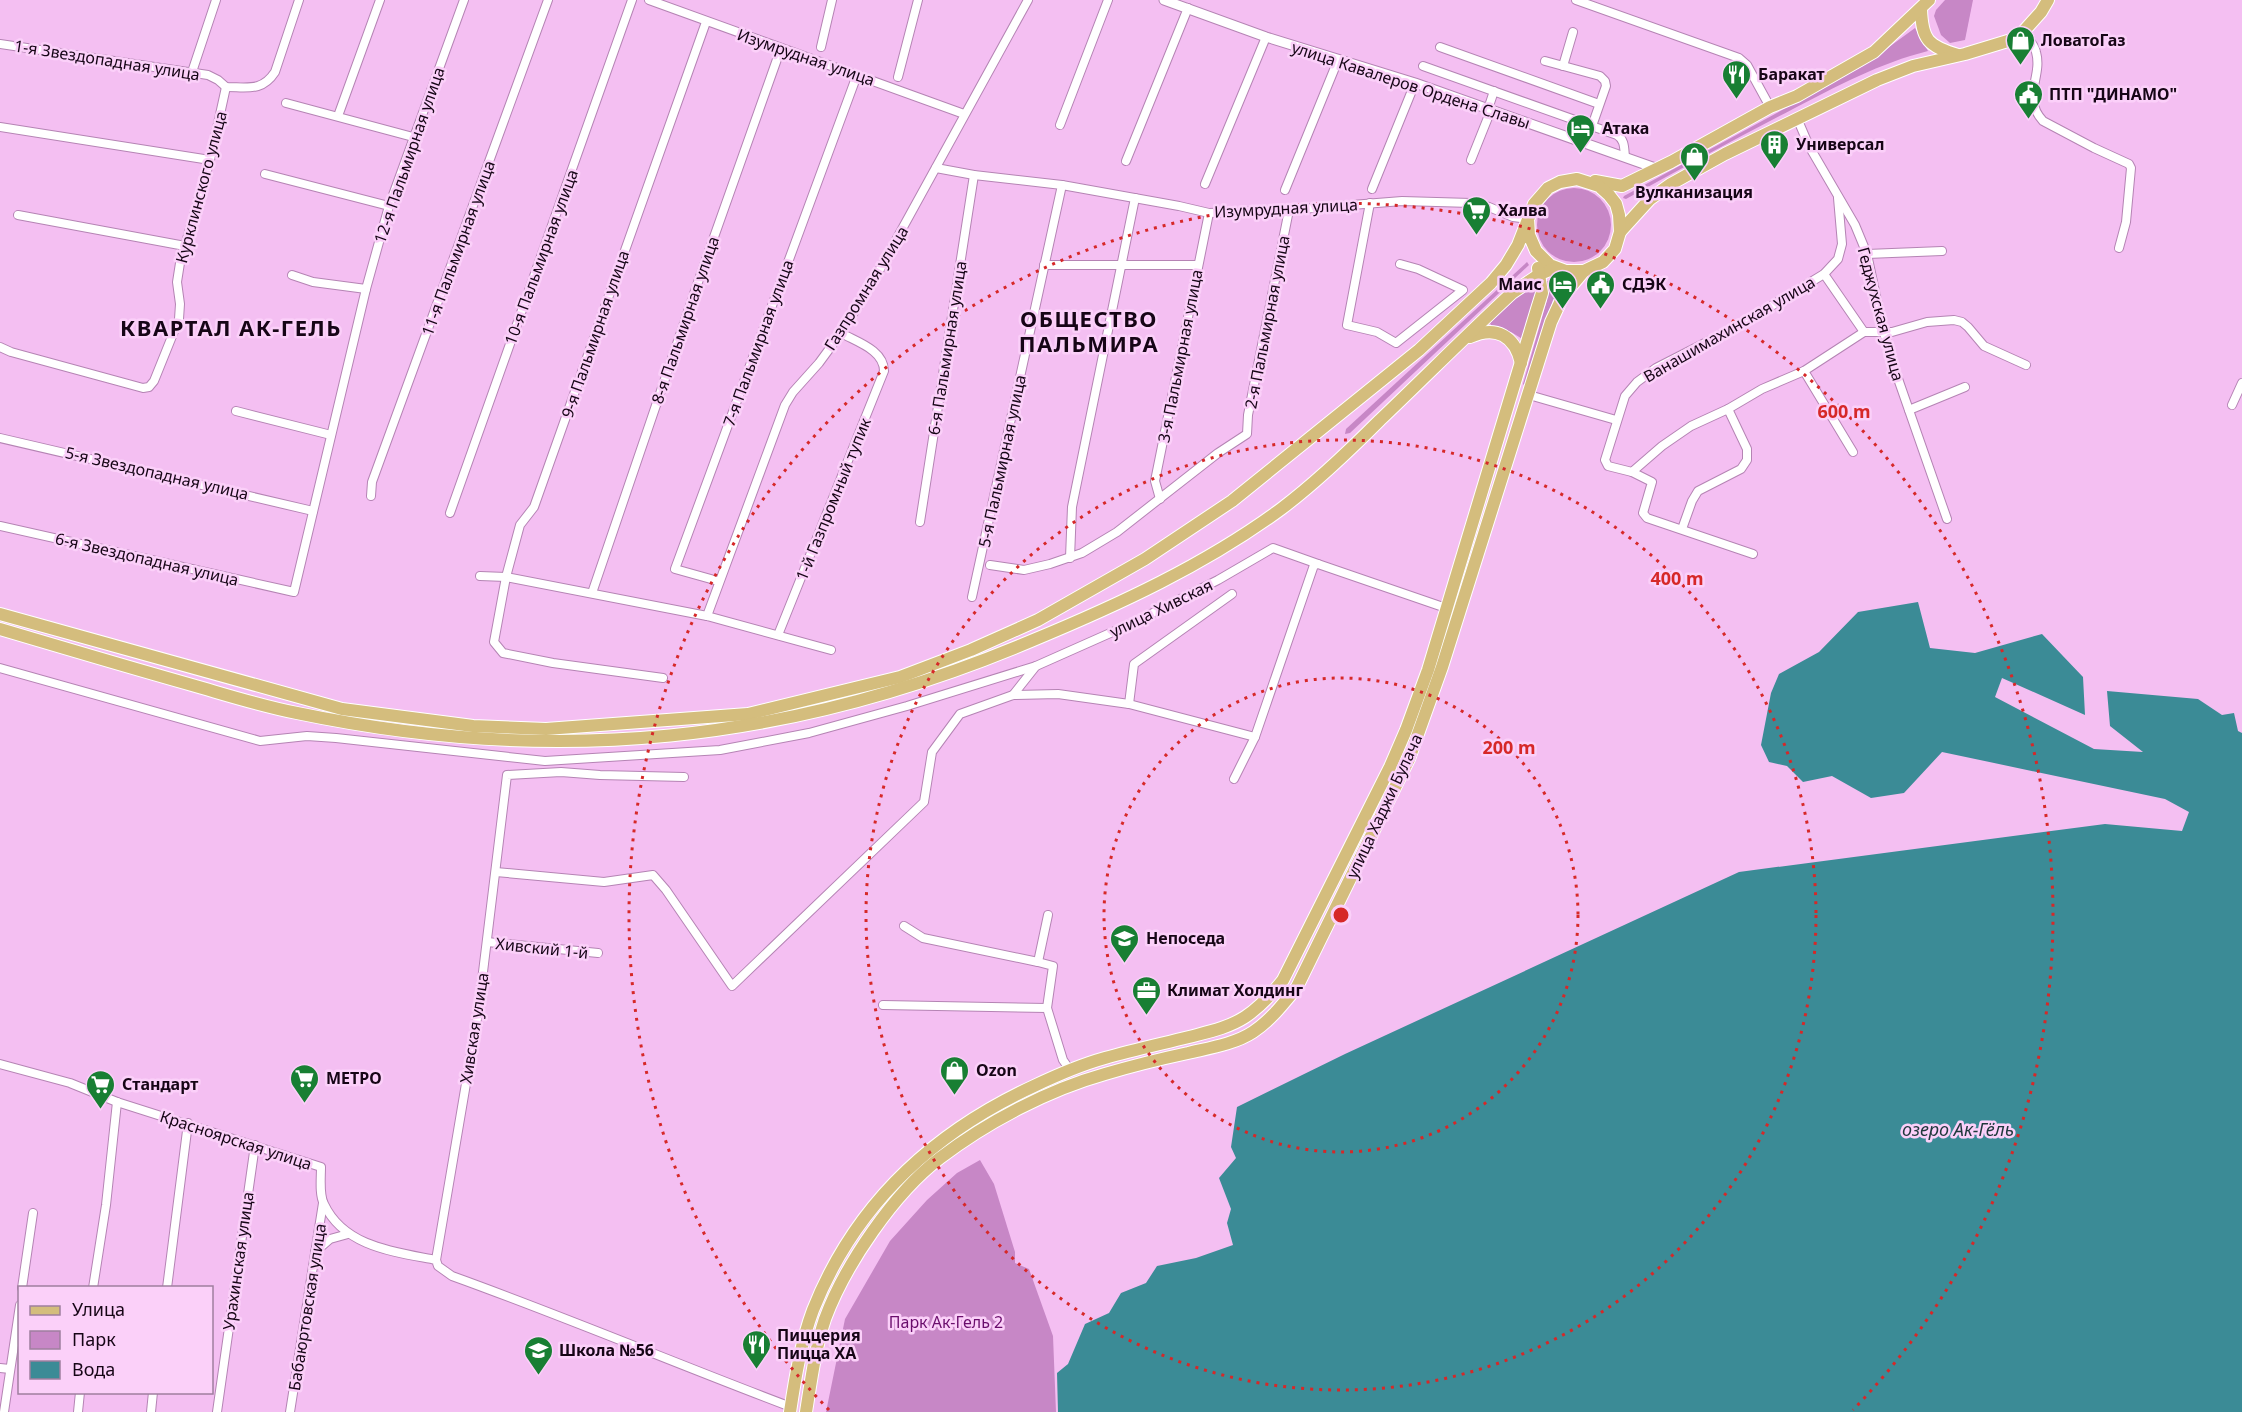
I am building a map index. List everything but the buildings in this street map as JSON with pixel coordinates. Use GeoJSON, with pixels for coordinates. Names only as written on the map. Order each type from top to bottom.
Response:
{"type":"FeatureCollection","features":[{"type":"Feature","properties":{"kind":"main road"},"geometry":{"type":"LineString","coordinates":[[1620,232],[1650,198],[1671,184],[1797,118],[1877,80],[1913,66],[2011,40],[2024,32],[2048,0]]}},
{"type":"Feature","properties":{"kind":"main road"},"geometry":{"type":"LineString","coordinates":[[0,614],[342,709],[473,726],[546,729],[748,714],[900,677],[971,650],[1038,620],[1145,559],[1232,501],[1419,350],[1485,290],[1506,265],[1518,244],[1533,204],[1548,188],[1567,180],[1622,186],[1658,169],[1770,107],[1797,96],[1874,52],[1925,4]]}},
{"type":"Feature","properties":{"kind":"main road"},"geometry":{"type":"LineString","coordinates":[[1925,4],[1922,30],[1932,44],[1958,55]]}},
{"type":"Feature","properties":{"kind":"main road"},"geometry":{"type":"LineString","coordinates":[[1528,219],[1530,241],[1539,256],[1556,268],[1572,272],[1584,271],[1597,266],[1615,249],[1620,232],[1619,215],[1613,200],[1599,186],[1585,181]]}},
{"type":"Feature","properties":{"kind":"main road","name":"улица Хаджи Булача"},"geometry":{"type":"LineString","coordinates":[[791,1409],[812,1313],[834,1267],[858,1227],[885,1190],[900,1175],[953,1132],[997,1103],[1070,1070],[1105,1058],[1216,1030],[1243,1019],[1267,1000],[1283,980],[1390,767],[1428,670],[1542,293],[1540,273],[1530,241]]}},
{"type":"Feature","properties":{"kind":"main road"},"geometry":{"type":"LineString","coordinates":[[0,629],[290,712],[430,735],[527,741],[609,740],[683,735],[781,720],[872,698],[955,672],[1061,629],[1183,571],[1250,531],[1311,485],[1512,293],[1540,273],[1556,268]]}},
{"type":"Feature","properties":{"kind":"main road","name":"улица Хаджи Булача"},"geometry":{"type":"LineString","coordinates":[[806,1412],[813,1366],[826,1317],[857,1256],[881,1220],[939,1159],[996,1120],[1073,1085],[1102,1074],[1222,1045],[1251,1034],[1275,1014],[1297,987],[1409,759],[1460,612],[1556,310],[1569,286],[1584,271]]}},
{"type":"Feature","properties":{"kind":"main road"},"geometry":{"type":"LineString","coordinates":[[1464,340],[1484,332],[1499,333],[1516,346],[1521,363]]}},
{"type":"Feature","properties":{"kind":"main road"},"geometry":{"type":"LineString","coordinates":[[1514,391],[1529,395]]}},
{"type":"Feature","properties":{"kind":"main road"},"geometry":{"type":"LineString","coordinates":[[1446,608],[1460,612]]}},
{"type":"Feature","properties":{"kind":"main road"},"geometry":{"type":"LineString","coordinates":[[1191,1036],[1197,1050]]}},
{"type":"Feature","properties":{"kind":"main road"},"geometry":{"type":"LineString","coordinates":[[812,1313],[826,1317]]}},
{"type":"Feature","properties":{"kind":"main road"},"geometry":{"type":"LineString","coordinates":[[800,1364],[813,1366]]}},
{"type":"Feature","properties":{"kind":"street"},"geometry":{"type":"LineString","coordinates":[[192,72],[216,0]]}},
{"type":"Feature","properties":{"kind":"street","name":"1-я Звездопадная улица"},"geometry":{"type":"LineString","coordinates":[[0,44],[208,75],[226,87],[261,87],[275,72],[299,0]]}},
{"type":"Feature","properties":{"kind":"street"},"geometry":{"type":"LineString","coordinates":[[338,116],[380,0]]}},
{"type":"Feature","properties":{"kind":"street","name":"12-я Пальмирная улица"},"geometry":{"type":"LineString","coordinates":[[294,592],[366,289],[389,206],[464,0]]}},
{"type":"Feature","properties":{"kind":"street","name":"11-я Пальмирная улица"},"geometry":{"type":"LineString","coordinates":[[371,496],[372,482],[548,0]]}},
{"type":"Feature","properties":{"kind":"street","name":"10-я Пальмирная улица"},"geometry":{"type":"LineString","coordinates":[[450,513],[632,0]]}},
{"type":"Feature","properties":{"kind":"street","name":"Изумрудная улица"},"geometry":{"type":"LineString","coordinates":[[649,0],[964,114]]}},
{"type":"Feature","properties":{"kind":"street"},"geometry":{"type":"LineString","coordinates":[[821,47],[832,0]]}},
{"type":"Feature","properties":{"kind":"street"},"geometry":{"type":"LineString","coordinates":[[898,77],[918,0]]}},
{"type":"Feature","properties":{"kind":"street","name":"Газпромная улица"},"geometry":{"type":"LineString","coordinates":[[707,616],[718,581],[785,405],[841,333],[874,280],[1028,0]]}},
{"type":"Feature","properties":{"kind":"street"},"geometry":{"type":"LineString","coordinates":[[1060,124],[1108,0]]}},
{"type":"Feature","properties":{"kind":"street","name":"улица Кавалеров Ордена Славы"},"geometry":{"type":"LineString","coordinates":[[1164,0],[1266,37],[1415,84],[1658,169]]}},
{"type":"Feature","properties":{"kind":"street"},"geometry":{"type":"LineString","coordinates":[[1576,0],[1739,58],[1747,65],[1770,107]]}},
{"type":"Feature","properties":{"kind":"street"},"geometry":{"type":"LineString","coordinates":[[1126,162],[1188,8]]}},
{"type":"Feature","properties":{"kind":"street","name":"9-я Пальмирная улица"},"geometry":{"type":"LineString","coordinates":[[663,678],[553,663],[503,653],[494,642],[506,577],[520,525],[534,507],[705,21]]}},
{"type":"Feature","properties":{"kind":"street"},"geometry":{"type":"LineString","coordinates":[[1563,66],[1573,32]]}},
{"type":"Feature","properties":{"kind":"street"},"geometry":{"type":"LineString","coordinates":[[2024,32],[2037,53],[2032,96],[2039,116],[2043,121],[2129,164],[2131,168],[2126,222],[2118,248]]}},
{"type":"Feature","properties":{"kind":"street"},"geometry":{"type":"LineString","coordinates":[[1205,184],[1266,37]]}},
{"type":"Feature","properties":{"kind":"street"},"geometry":{"type":"LineString","coordinates":[[1440,47],[1599,104]]}},
{"type":"Feature","properties":{"kind":"street","name":"8-я Пальмирная улица"},"geometry":{"type":"LineString","coordinates":[[592,593],[781,48]]}},
{"type":"Feature","properties":{"kind":"street"},"geometry":{"type":"LineString","coordinates":[[1285,190],[1338,60]]}},
{"type":"Feature","properties":{"kind":"street"},"geometry":{"type":"LineString","coordinates":[[1545,61],[1600,76],[1605,81],[1606,86],[1592,126]]}},
{"type":"Feature","properties":{"kind":"street"},"geometry":{"type":"LineString","coordinates":[[1423,66],[1622,137],[1625,157]]}},
{"type":"Feature","properties":{"kind":"street","name":"7-я Пальмирная улица"},"geometry":{"type":"LineString","coordinates":[[718,581],[675,569],[857,75]]}},
{"type":"Feature","properties":{"kind":"street"},"geometry":{"type":"LineString","coordinates":[[1372,189],[1415,84]]}},
{"type":"Feature","properties":{"kind":"street","name":"Курклинского улица"},"geometry":{"type":"LineString","coordinates":[[0,347],[143,388],[149,387],[154,381],[179,319],[180,304],[177,282],[210,160],[226,87]]}},
{"type":"Feature","properties":{"kind":"street"},"geometry":{"type":"LineString","coordinates":[[1471,160],[1490,110],[1494,91]]}},
{"type":"Feature","properties":{"kind":"street"},"geometry":{"type":"LineString","coordinates":[[286,103],[413,137]]}},
{"type":"Feature","properties":{"kind":"street","name":"Геджухская улица"},"geometry":{"type":"LineString","coordinates":[[1797,118],[1809,146],[1855,225],[1867,254],[1884,333],[1947,519]]}},
{"type":"Feature","properties":{"kind":"street"},"geometry":{"type":"LineString","coordinates":[[0,127],[210,160]]}},
{"type":"Feature","properties":{"kind":"street","name":"Изумрудная улица"},"geometry":{"type":"LineString","coordinates":[[936,168],[974,175],[1062,185],[1209,213],[1290,210],[1402,201],[1471,203],[1528,219]]}},
{"type":"Feature","properties":{"kind":"street"},"geometry":{"type":"LineString","coordinates":[[265,174],[389,206]]}},
{"type":"Feature","properties":{"kind":"street","name":"6-я Пальмирная улица"},"geometry":{"type":"LineString","coordinates":[[920,522],[974,175]]}},
{"type":"Feature","properties":{"kind":"street","name":"5-я Пальмирная улица"},"geometry":{"type":"LineString","coordinates":[[972,597],[1062,185]]}},
{"type":"Feature","properties":{"kind":"street"},"geometry":{"type":"LineString","coordinates":[[1070,558],[1072,507],[1135,198]]}},
{"type":"Feature","properties":{"kind":"street","name":"Ванашимахинская улица"},"geometry":{"type":"LineString","coordinates":[[1632,472],[1608,465],[1605,460],[1625,396],[1636,382],[1656,368],[1740,325],[1824,274],[1838,259],[1842,244],[1838,198]]}},
{"type":"Feature","properties":{"kind":"street"},"geometry":{"type":"LineString","coordinates":[[1370,203],[1347,325],[1377,332],[1396,343],[1463,290],[1418,269],[1400,264]]}},
{"type":"Feature","properties":{"kind":"street","name":"2-я Пальмирная улица"},"geometry":{"type":"LineString","coordinates":[[1160,499],[1218,453],[1247,434],[1248,415],[1290,210]]}},
{"type":"Feature","properties":{"kind":"street","name":"3-я Пальмирная улица"},"geometry":{"type":"LineString","coordinates":[[1160,499],[1155,481],[1209,213]]}},
{"type":"Feature","properties":{"kind":"street"},"geometry":{"type":"LineString","coordinates":[[18,215],[185,246]]}},
{"type":"Feature","properties":{"kind":"street"},"geometry":{"type":"LineString","coordinates":[[1867,254],[1941,251]]}},
{"type":"Feature","properties":{"kind":"street"},"geometry":{"type":"LineString","coordinates":[[1044,265],[1198,265]]}},
{"type":"Feature","properties":{"kind":"street"},"geometry":{"type":"LineString","coordinates":[[1824,274],[1864,332]]}},
{"type":"Feature","properties":{"kind":"street"},"geometry":{"type":"LineString","coordinates":[[292,275],[314,282],[366,289]]}},
{"type":"Feature","properties":{"kind":"street"},"geometry":{"type":"LineString","coordinates":[[1753,554],[1645,517],[1643,513],[1652,482],[1632,472],[1662,446],[1691,426],[1728,409],[1762,389],[1803,371],[1864,332],[1884,333],[1926,322],[1954,320],[1962,322],[1984,346],[2026,365]]}},
{"type":"Feature","properties":{"kind":"street","name":"1-й Газпромный тупик"},"geometry":{"type":"LineString","coordinates":[[778,635],[884,371],[884,362],[878,354],[841,333]]}},
{"type":"Feature","properties":{"kind":"street"},"geometry":{"type":"LineString","coordinates":[[1803,371],[1853,452]]}},
{"type":"Feature","properties":{"kind":"street"},"geometry":{"type":"LineString","coordinates":[[2232,405],[2242,383]]}},
{"type":"Feature","properties":{"kind":"street"},"geometry":{"type":"LineString","coordinates":[[1909,410],[1965,387]]}},
{"type":"Feature","properties":{"kind":"street"},"geometry":{"type":"LineString","coordinates":[[1529,395],[1616,420]]}},
{"type":"Feature","properties":{"kind":"street"},"geometry":{"type":"LineString","coordinates":[[1682,529],[1698,490],[1741,469],[1747,460],[1748,449],[1728,409]]}},
{"type":"Feature","properties":{"kind":"street"},"geometry":{"type":"LineString","coordinates":[[236,411],[331,435]]}},
{"type":"Feature","properties":{"kind":"street","name":"5-я Звездопадная улица"},"geometry":{"type":"LineString","coordinates":[[0,438],[313,511]]}},
{"type":"Feature","properties":{"kind":"street"},"geometry":{"type":"LineString","coordinates":[[990,565],[1024,570],[1070,558],[1117,532],[1160,499]]}},
{"type":"Feature","properties":{"kind":"street","name":"6-я Звездопадная улица"},"geometry":{"type":"LineString","coordinates":[[0,526],[294,592]]}},
{"type":"Feature","properties":{"kind":"street","name":"улица Хивская"},"geometry":{"type":"LineString","coordinates":[[1013,695],[1036,666],[1135,622],[1218,580],[1273,548],[1316,566],[1446,608]]}},
{"type":"Feature","properties":{"kind":"street"},"geometry":{"type":"LineString","coordinates":[[1234,779],[1256,737],[1316,566]]}},
{"type":"Feature","properties":{"kind":"street"},"geometry":{"type":"LineString","coordinates":[[480,576],[506,577],[707,616],[831,650]]}},
{"type":"Feature","properties":{"kind":"street"},"geometry":{"type":"LineString","coordinates":[[1129,704],[1134,664],[1232,594]]}},
{"type":"Feature","properties":{"kind":"street"},"geometry":{"type":"LineString","coordinates":[[0,668],[260,741],[308,736],[545,761],[720,750],[809,734],[1036,666]]}},
{"type":"Feature","properties":{"kind":"street"},"geometry":{"type":"LineString","coordinates":[[496,872],[604,882],[653,875],[666,890],[732,986],[924,802],[932,752],[960,714],[1013,695],[1058,694],[1129,704],[1256,737]]}},
{"type":"Feature","properties":{"kind":"street","name":"Хивская улица"},"geometry":{"type":"LineString","coordinates":[[436,1260],[478,1013],[507,775],[561,772],[684,777]]}},
{"type":"Feature","properties":{"kind":"street"},"geometry":{"type":"LineString","coordinates":[[1038,962],[1048,915]]}},
{"type":"Feature","properties":{"kind":"street"},"geometry":{"type":"LineString","coordinates":[[904,926],[923,938],[1053,966],[1047,1008],[1063,1060],[1070,1070]]}},
{"type":"Feature","properties":{"kind":"street","name":"Хивский 1-й"},"geometry":{"type":"LineString","coordinates":[[487,942],[598,953]]}},
{"type":"Feature","properties":{"kind":"street"},"geometry":{"type":"LineString","coordinates":[[883,1005],[1047,1008]]}},
{"type":"Feature","properties":{"kind":"street","name":"Красноярская улица"},"geometry":{"type":"LineString","coordinates":[[0,1064],[70,1083],[117,1102],[321,1167],[323,1203]]}},
{"type":"Feature","properties":{"kind":"street"},"geometry":{"type":"LineString","coordinates":[[93,1286],[106,1205],[117,1102]]}},
{"type":"Feature","properties":{"kind":"street"},"geometry":{"type":"LineString","coordinates":[[167,1286],[188,1123]]}},
{"type":"Feature","properties":{"kind":"street","name":"Урахинская улица"},"geometry":{"type":"LineString","coordinates":[[217,1412],[255,1145]]}},
{"type":"Feature","properties":{"kind":"street"},"geometry":{"type":"LineString","coordinates":[[323,1203],[336,1222],[348,1234],[381,1250],[436,1260],[438,1266],[452,1276],[548,1310],[791,1409]]}},
{"type":"Feature","properties":{"kind":"street","name":"Бабаюртовская улица"},"geometry":{"type":"LineString","coordinates":[[290,1412],[323,1203]]}},
{"type":"Feature","properties":{"kind":"street"},"geometry":{"type":"LineString","coordinates":[[22,1286],[33,1213]]}},
{"type":"Feature","properties":{"kind":"street"},"geometry":{"type":"LineString","coordinates":[[315,1252],[330,1239],[348,1234]]}},
{"type":"Feature","properties":{"kind":"street"},"geometry":{"type":"LineString","coordinates":[[4,1412],[18,1318]]}},
{"type":"Feature","properties":{"kind":"street"},"geometry":{"type":"LineString","coordinates":[[0,1368],[10,1369]]}},
{"type":"Feature","properties":{"kind":"street"},"geometry":{"type":"LineString","coordinates":[[78,1412],[80,1394]]}},
{"type":"Feature","properties":{"kind":"street"},"geometry":{"type":"LineString","coordinates":[[151,1412],[153,1394]]}},
{"type":"Feature","properties":{"kind":"green space"},"geometry":{"type":"Polygon","coordinates":[[[1945,0],[1973,0],[1965,40],[1950,43],[1941,35],[1934,16],[1945,0]]]}},
{"type":"Feature","properties":{"kind":"green space"},"geometry":{"type":"Polygon","coordinates":[[[1915,28],[1928,51],[1893,62],[1842,84],[1626,199],[1623,198],[1863,66],[1915,28]]]}},
{"type":"Feature","properties":{"kind":"green space"},"geometry":{"type":"Polygon","coordinates":[[[1567,188],[1581,188],[1595,194],[1605,204],[1611,218],[1611,232],[1605,246],[1595,256],[1581,262],[1567,262],[1553,256],[1543,246],[1537,232],[1537,218],[1543,204],[1553,194],[1567,188]]]}},
{"type":"Feature","properties":{"kind":"green space"},"geometry":{"type":"Polygon","coordinates":[[[1527,262],[1529,265],[1350,433],[1345,434],[1346,429],[1527,262]]]}},
{"type":"Feature","properties":{"kind":"green space"},"geometry":{"type":"Polygon","coordinates":[[[1568,280],[1553,300],[1525,386],[1523,384],[1547,300],[1547,281],[1568,280]]]}},
{"type":"Feature","properties":{"kind":"green space"},"geometry":{"type":"Polygon","coordinates":[[[1536,286],[1535,303],[1524,340],[1511,332],[1492,327],[1490,323],[1524,291],[1536,286]]]}},
{"type":"Feature","properties":{"kind":"green space","name":"Парк Ак-Гель 2"},"geometry":{"type":"Polygon","coordinates":[[[980,1160],[994,1184],[1015,1252],[1015,1263],[1029,1269],[1053,1336],[1056,1412],[826,1412],[845,1319],[890,1241],[927,1200],[957,1173],[980,1160]]]}},
{"type":"Feature","properties":{"kind":"water","name":"озеро Ак-Гёль"},"geometry":{"type":"Polygon","coordinates":[[[1918,602],[1930,648],[1975,653],[2042,634],[2083,677],[2085,715],[2002,678],[1995,697],[2094,749],[2143,752],[2110,726],[2107,691],[2198,699],[2222,715],[2234,713],[2238,731],[2242,733],[2242,1412],[1058,1412],[1057,1373],[1068,1364],[1085,1324],[1109,1313],[1121,1293],[1146,1283],[1157,1266],[1196,1258],[1233,1245],[1227,1223],[1231,1209],[1219,1178],[1236,1158],[1231,1147],[1237,1107],[1345,1054],[1739,872],[2105,824],[2182,831],[2189,812],[2165,799],[1942,752],[1904,793],[1871,798],[1832,776],[1803,782],[1787,766],[1769,762],[1761,745],[1771,693],[1779,674],[1819,652],[1858,612],[1918,602]]]}},
{"type":"Feature","properties":{"kind":"place","name":"ЛоватоГаз"},"geometry":{"type":"Point","coordinates":[2020,66]}},
{"type":"Feature","properties":{"kind":"place","name":"Баракат"},"geometry":{"type":"Point","coordinates":[1737,100]}},
{"type":"Feature","properties":{"kind":"place","name":"ПТП \"ДИНАМО\""},"geometry":{"type":"Point","coordinates":[2028,120]}},
{"type":"Feature","properties":{"kind":"place","name":"Атака"},"geometry":{"type":"Point","coordinates":[1581,154]}},
{"type":"Feature","properties":{"kind":"place","name":"Универсал"},"geometry":{"type":"Point","coordinates":[1775,170]}},
{"type":"Feature","properties":{"kind":"place","name":"Вулканизация"},"geometry":{"type":"Point","coordinates":[1694,182]}},
{"type":"Feature","properties":{"kind":"place","name":"Халва"},"geometry":{"type":"Point","coordinates":[1477,236]}},
{"type":"Feature","properties":{"kind":"place","name":"Маис"},"geometry":{"type":"Point","coordinates":[1563,310]}},
{"type":"Feature","properties":{"kind":"place","name":"СДЭК"},"geometry":{"type":"Point","coordinates":[1601,310]}},
{"type":"Feature","properties":{"kind":"place","name":"Непоседа"},"geometry":{"type":"Point","coordinates":[1125,964]}},
{"type":"Feature","properties":{"kind":"place","name":"Климат Холдинг"},"geometry":{"type":"Point","coordinates":[1146,1016]}},
{"type":"Feature","properties":{"kind":"place","name":"Ozon"},"geometry":{"type":"Point","coordinates":[955,1096]}},
{"type":"Feature","properties":{"kind":"place","name":"МЕТРО"},"geometry":{"type":"Point","coordinates":[305,1104]}},
{"type":"Feature","properties":{"kind":"place","name":"Стандарт"},"geometry":{"type":"Point","coordinates":[101,1110]}},
{"type":"Feature","properties":{"kind":"place","name":"Пиццерия Пицца ХА"},"geometry":{"type":"Point","coordinates":[756,1370]}},
{"type":"Feature","properties":{"kind":"place","name":"Школа №56"},"geometry":{"type":"Point","coordinates":[538,1376]}},
{"type":"Feature","properties":{"kind":"district","name":"КВАРТАЛ АК-ГЕЛЬ"},"geometry":{"type":"Point","coordinates":[231,327]}},
{"type":"Feature","properties":{"kind":"district","name":"ОБЩЕСТВО ПАЛЬМИРА"},"geometry":{"type":"Point","coordinates":[1089,330]}}]}
